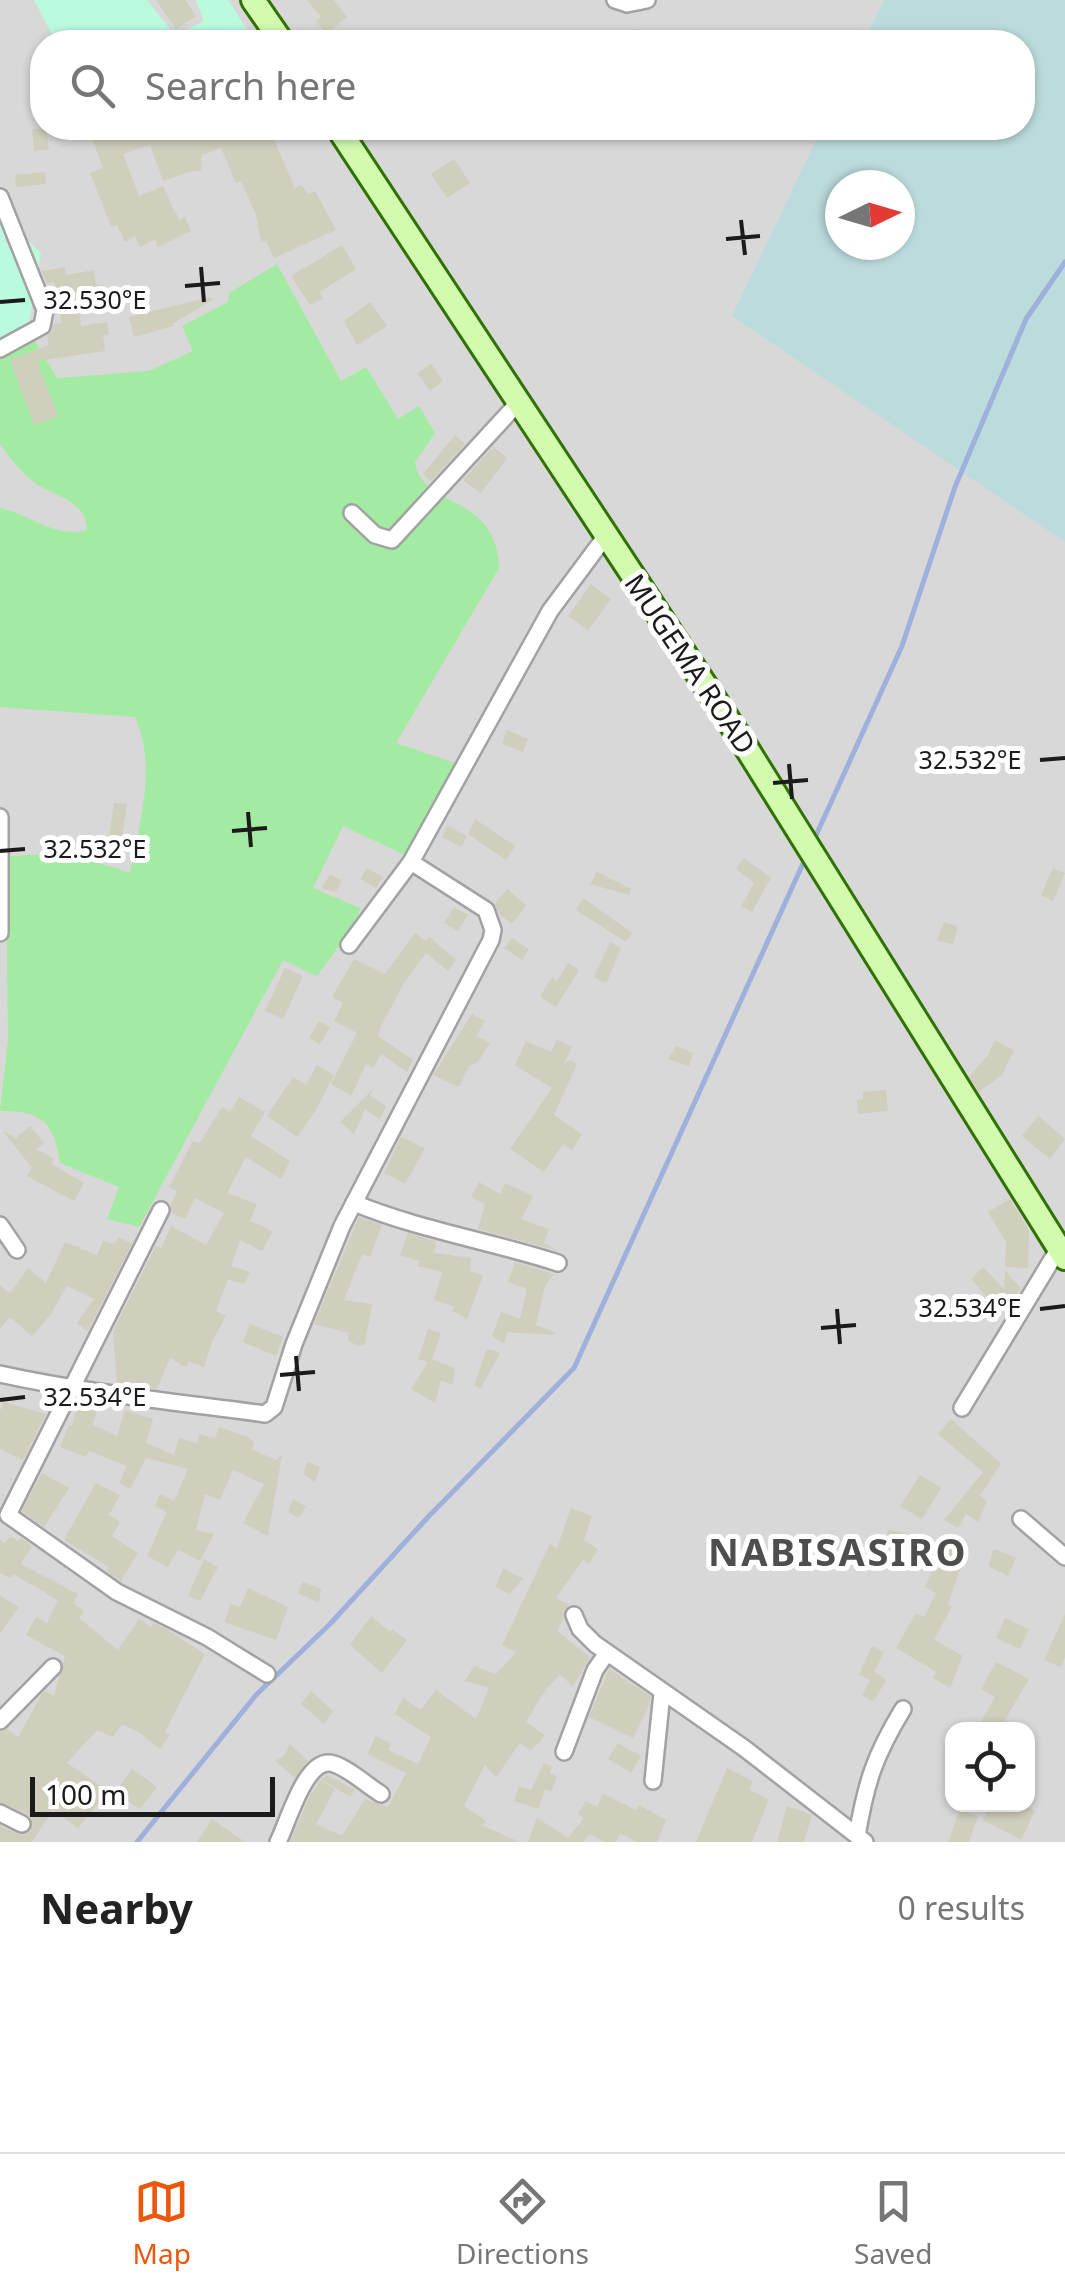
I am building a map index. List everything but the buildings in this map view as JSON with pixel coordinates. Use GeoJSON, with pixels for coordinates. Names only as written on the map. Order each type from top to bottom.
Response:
{"type":"FeatureCollection","features":[{"type":"Feature","properties":{"kind":"street"},"geometry":{"type":"LineString","coordinates":[[614,0],[627,4],[647,0]]}},
{"type":"Feature","properties":{"kind":"street"},"geometry":{"type":"LineString","coordinates":[[257,2],[274,30]]}},
{"type":"Feature","properties":{"kind":"street","name":"MUGEMA ROAD"},"geometry":{"type":"LineString","coordinates":[[346,140],[802,837],[1062,1253]]}},
{"type":"Feature","properties":{"kind":"street"},"geometry":{"type":"LineString","coordinates":[[0,197],[44,310],[42,326],[0,349]]}},
{"type":"Feature","properties":{"kind":"street"},"geometry":{"type":"LineString","coordinates":[[352,513],[374,535],[392,540],[517,404]]}},
{"type":"Feature","properties":{"kind":"street"},"geometry":{"type":"LineString","coordinates":[[350,945],[411,862],[550,610],[606,537]]}},
{"type":"Feature","properties":{"kind":"street"},"geometry":{"type":"LineString","coordinates":[[0,816],[0,933]]}},
{"type":"Feature","properties":{"kind":"street"},"geometry":{"type":"LineString","coordinates":[[0,1374],[68,1389],[270,1412],[301,1327],[354,1204],[491,940],[493,930],[486,910],[411,862]]}},
{"type":"Feature","properties":{"kind":"street"},"geometry":{"type":"LineString","coordinates":[[354,1204],[399,1221],[487,1241],[558,1263]]}},
{"type":"Feature","properties":{"kind":"street"},"geometry":{"type":"LineString","coordinates":[[161,1210],[68,1389],[8,1516],[117,1592],[207,1637],[268,1674]]}},
{"type":"Feature","properties":{"kind":"street"},"geometry":{"type":"LineString","coordinates":[[0,1225],[17,1250]]}},
{"type":"Feature","properties":{"kind":"street"},"geometry":{"type":"LineString","coordinates":[[962,1408],[1062,1253]]}},
{"type":"Feature","properties":{"kind":"street"},"geometry":{"type":"LineString","coordinates":[[1021,1519],[1065,1557]]}},
{"type":"Feature","properties":{"kind":"street"},"geometry":{"type":"LineString","coordinates":[[574,1615],[580,1629],[607,1652],[744,1748],[861,1839]]}},
{"type":"Feature","properties":{"kind":"street"},"geometry":{"type":"LineString","coordinates":[[564,1752],[595,1670],[607,1652]]}},
{"type":"Feature","properties":{"kind":"street"},"geometry":{"type":"LineString","coordinates":[[0,1721],[53,1667]]}},
{"type":"Feature","properties":{"kind":"street"},"geometry":{"type":"LineString","coordinates":[[652,1781],[662,1693]]}},
{"type":"Feature","properties":{"kind":"street"},"geometry":{"type":"LineString","coordinates":[[861,1839],[868,1775],[903,1708]]}},
{"type":"Feature","properties":{"kind":"street"},"geometry":{"type":"LineString","coordinates":[[278,1842],[310,1772],[324,1762],[333,1763],[381,1794]]}},
{"type":"Feature","properties":{"kind":"street"},"geometry":{"type":"LineString","coordinates":[[0,1812],[22,1824]]}},
{"type":"Feature","properties":{"kind":"shaded area"},"geometry":{"type":"Polygon","coordinates":[[[0,0],[1065,0],[1065,1842],[0,1842],[0,0]]]}},
{"type":"Feature","properties":{"kind":"shaded area"},"geometry":{"type":"Polygon","coordinates":[[[884,0],[1065,0],[1065,542],[732,316],[816,140],[1035,140],[1035,30],[869,30],[884,0]]]}},
{"type":"Feature","properties":{"kind":"green space"},"geometry":{"type":"Polygon","coordinates":[[[34,0],[147,0],[171,30],[50,30],[34,0]]]}},
{"type":"Feature","properties":{"kind":"green space"},"geometry":{"type":"Polygon","coordinates":[[[196,0],[228,0],[247,30],[185,30],[204,21],[196,0]]]}},
{"type":"Feature","properties":{"kind":"green space"},"geometry":{"type":"Polygon","coordinates":[[[0,200],[6,243],[27,240],[41,253],[28,329],[0,340],[0,200]]]}},
{"type":"Feature","properties":{"kind":"green space"},"geometry":{"type":"Polygon","coordinates":[[[277,264],[341,381],[366,367],[398,419],[419,406],[435,433],[415,462],[420,477],[486,526],[495,544],[499,568],[396,743],[458,764],[405,855],[343,826],[313,888],[360,908],[357,921],[317,976],[283,960],[139,1227],[107,1219],[119,1187],[60,1163],[54,1137],[44,1121],[26,1113],[0,1111],[8,1040],[6,857],[69,857],[130,873],[146,775],[142,736],[135,717],[0,707],[0,508],[53,529],[87,530],[77,506],[32,481],[0,444],[0,340],[28,329],[57,378],[149,371],[193,351],[182,326],[228,302],[229,293],[277,264]]]}},
{"type":"Feature","properties":{"kind":"waterway"},"geometry":{"type":"LineString","coordinates":[[813,842],[902,646],[955,487],[1026,319],[1065,262]]}},
{"type":"Feature","properties":{"kind":"waterway"},"geometry":{"type":"LineString","coordinates":[[137,1842],[256,1695],[330,1624],[574,1368],[806,857]]}},
{"type":"Feature","properties":{"kind":"district","name":"NABISASIRO"},"geometry":{"type":"Point","coordinates":[838,1553]}}]}
